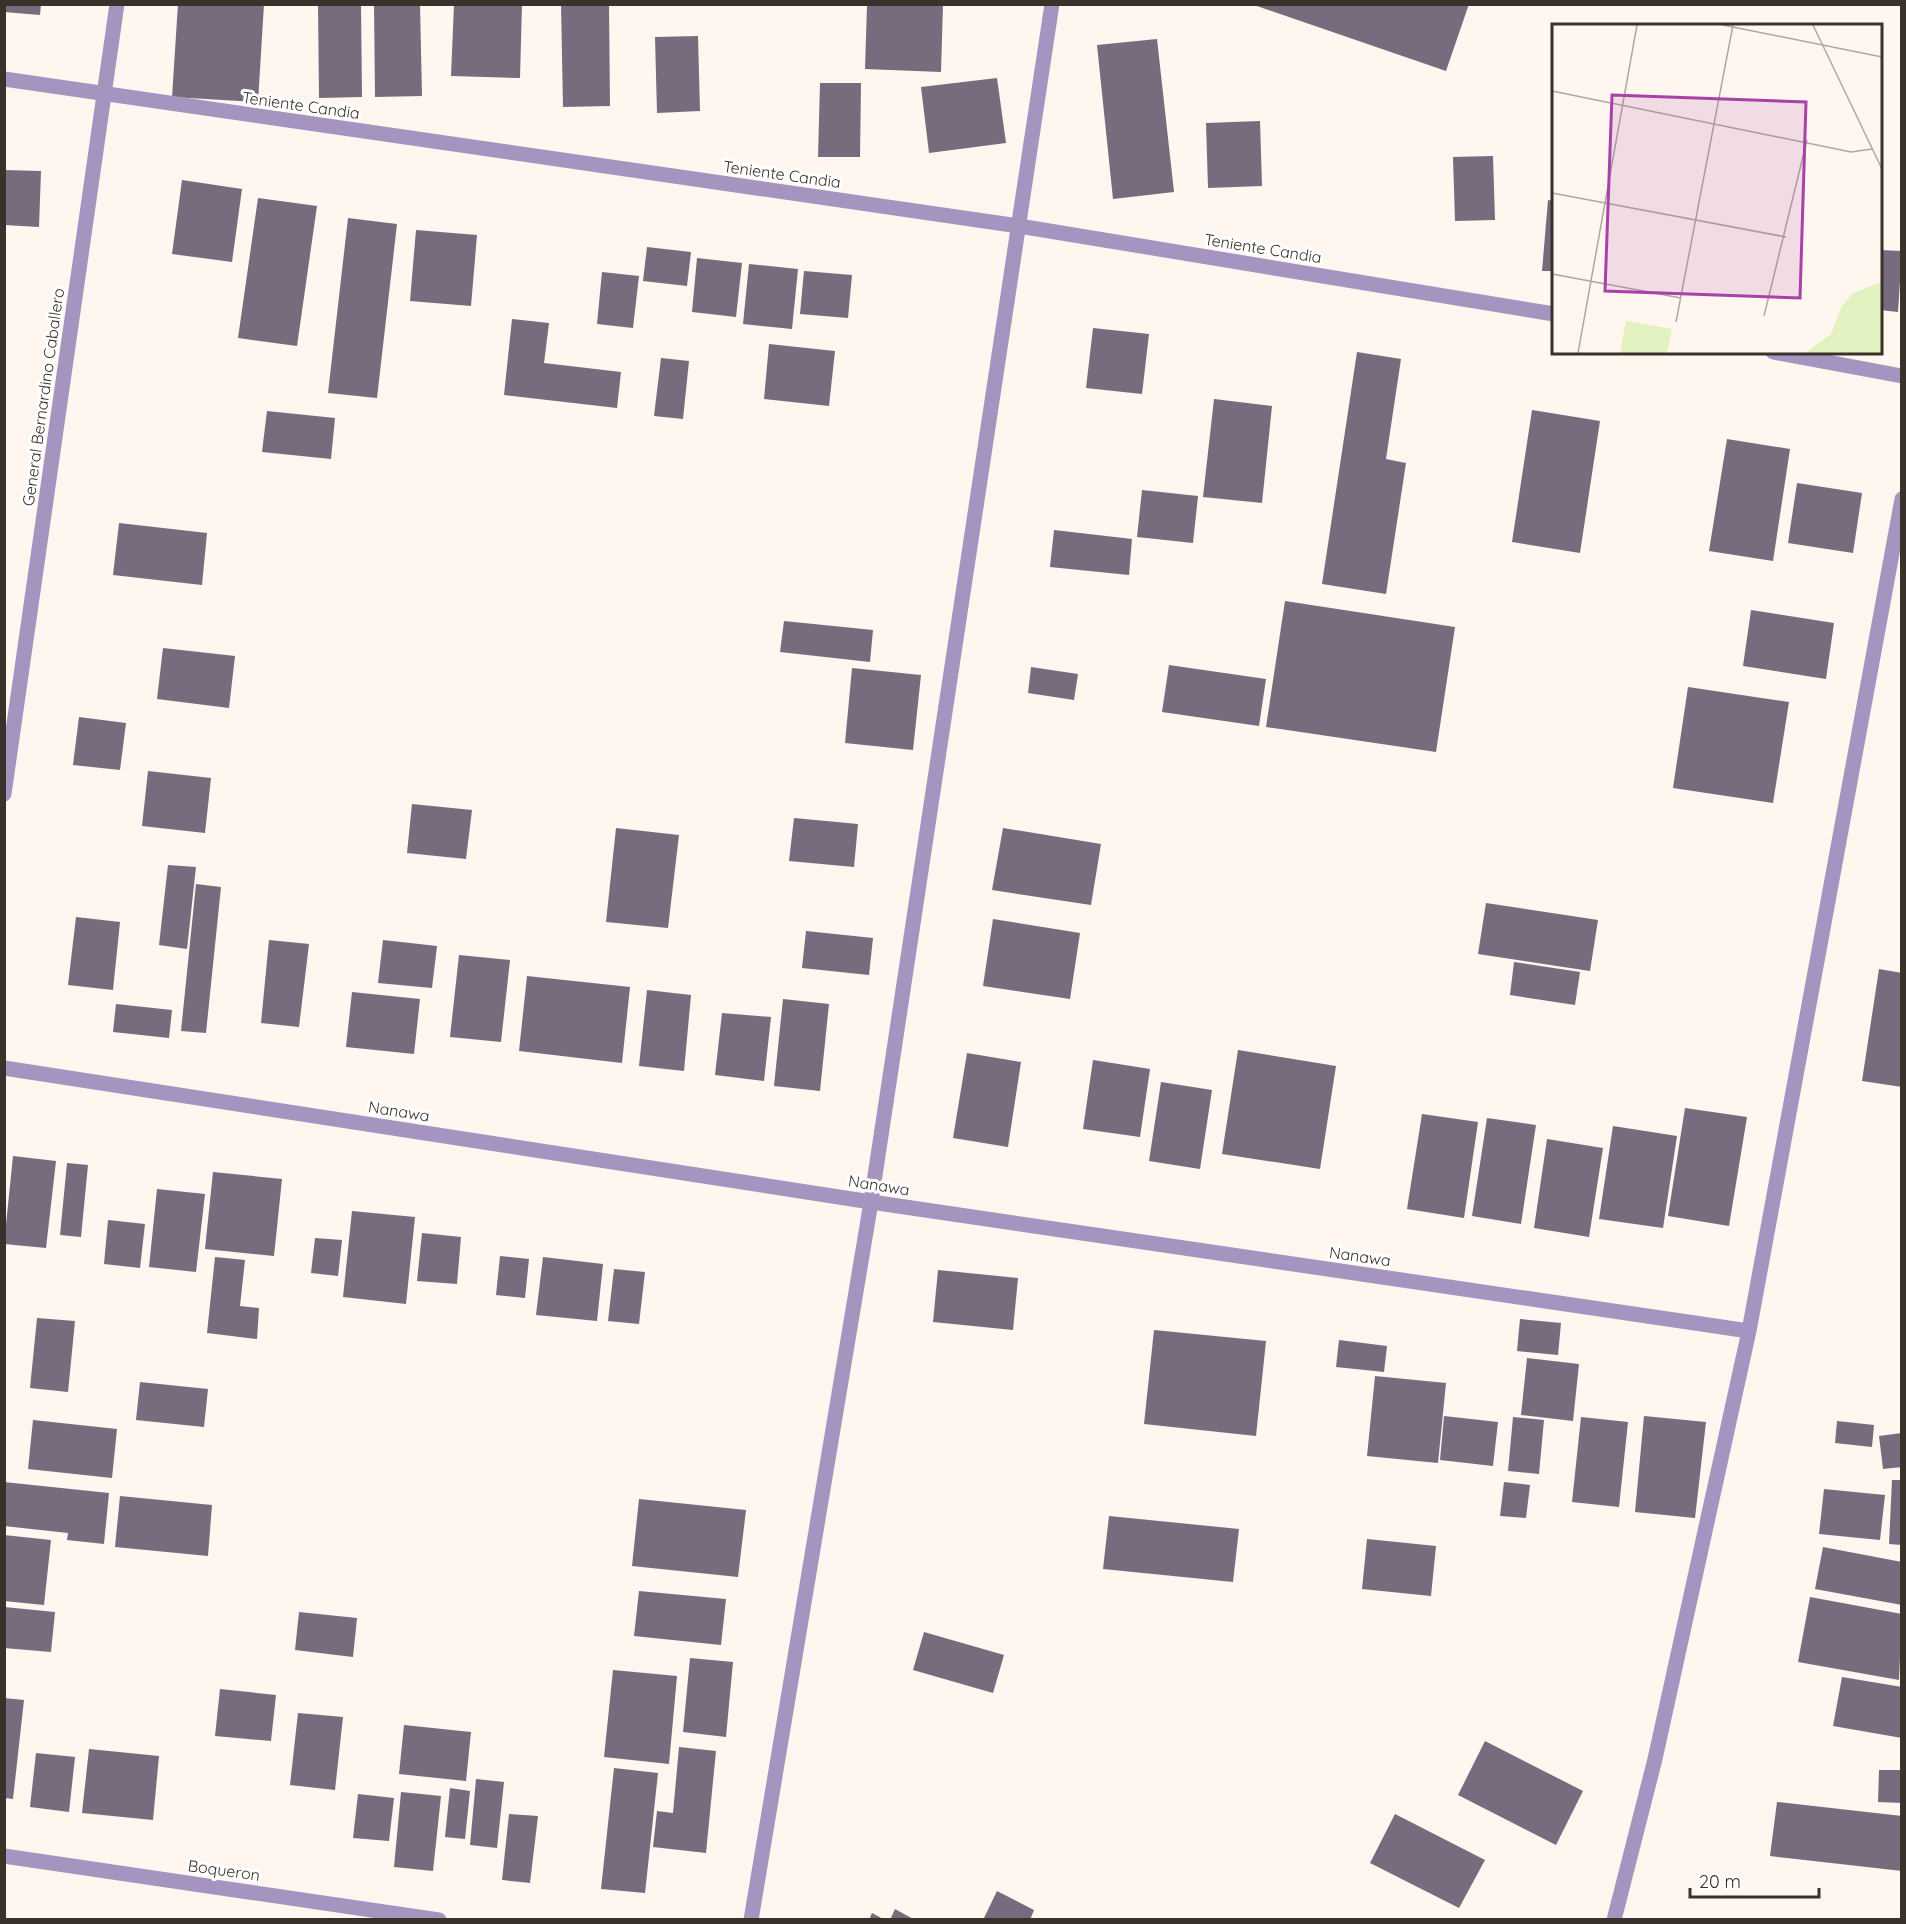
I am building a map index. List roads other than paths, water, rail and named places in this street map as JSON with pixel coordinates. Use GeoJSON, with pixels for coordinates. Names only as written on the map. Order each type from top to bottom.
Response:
{"type":"FeatureCollection","features":[{"type":"Feature","properties":{"kind":"street","name":"General Bernardino Caballero"},"geometry":{"type":"LineString","coordinates":[[4,794],[117,4]]}},
{"type":"Feature","properties":{"kind":"street"},"geometry":{"type":"LineString","coordinates":[[751,1920],[871,1203],[1052,4]]}},
{"type":"Feature","properties":{"kind":"street","name":"Teniente Candia"},"geometry":{"type":"LineString","coordinates":[[4,79],[1019,226],[1552,314]]}},
{"type":"Feature","properties":{"kind":"street"},"geometry":{"type":"LineString","coordinates":[[1784,354],[1902,376]]}},
{"type":"Feature","properties":{"kind":"street"},"geometry":{"type":"LineString","coordinates":[[1614,1920],[1655,1758],[1749,1331],[1902,499]]}},
{"type":"Feature","properties":{"kind":"street","name":"Nanawa"},"geometry":{"type":"LineString","coordinates":[[4,1068],[871,1203],[1749,1331]]}},
{"type":"Feature","properties":{"kind":"street","name":"Boqueron"},"geometry":{"type":"LineString","coordinates":[[4,1856],[439,1920]]}}]}
